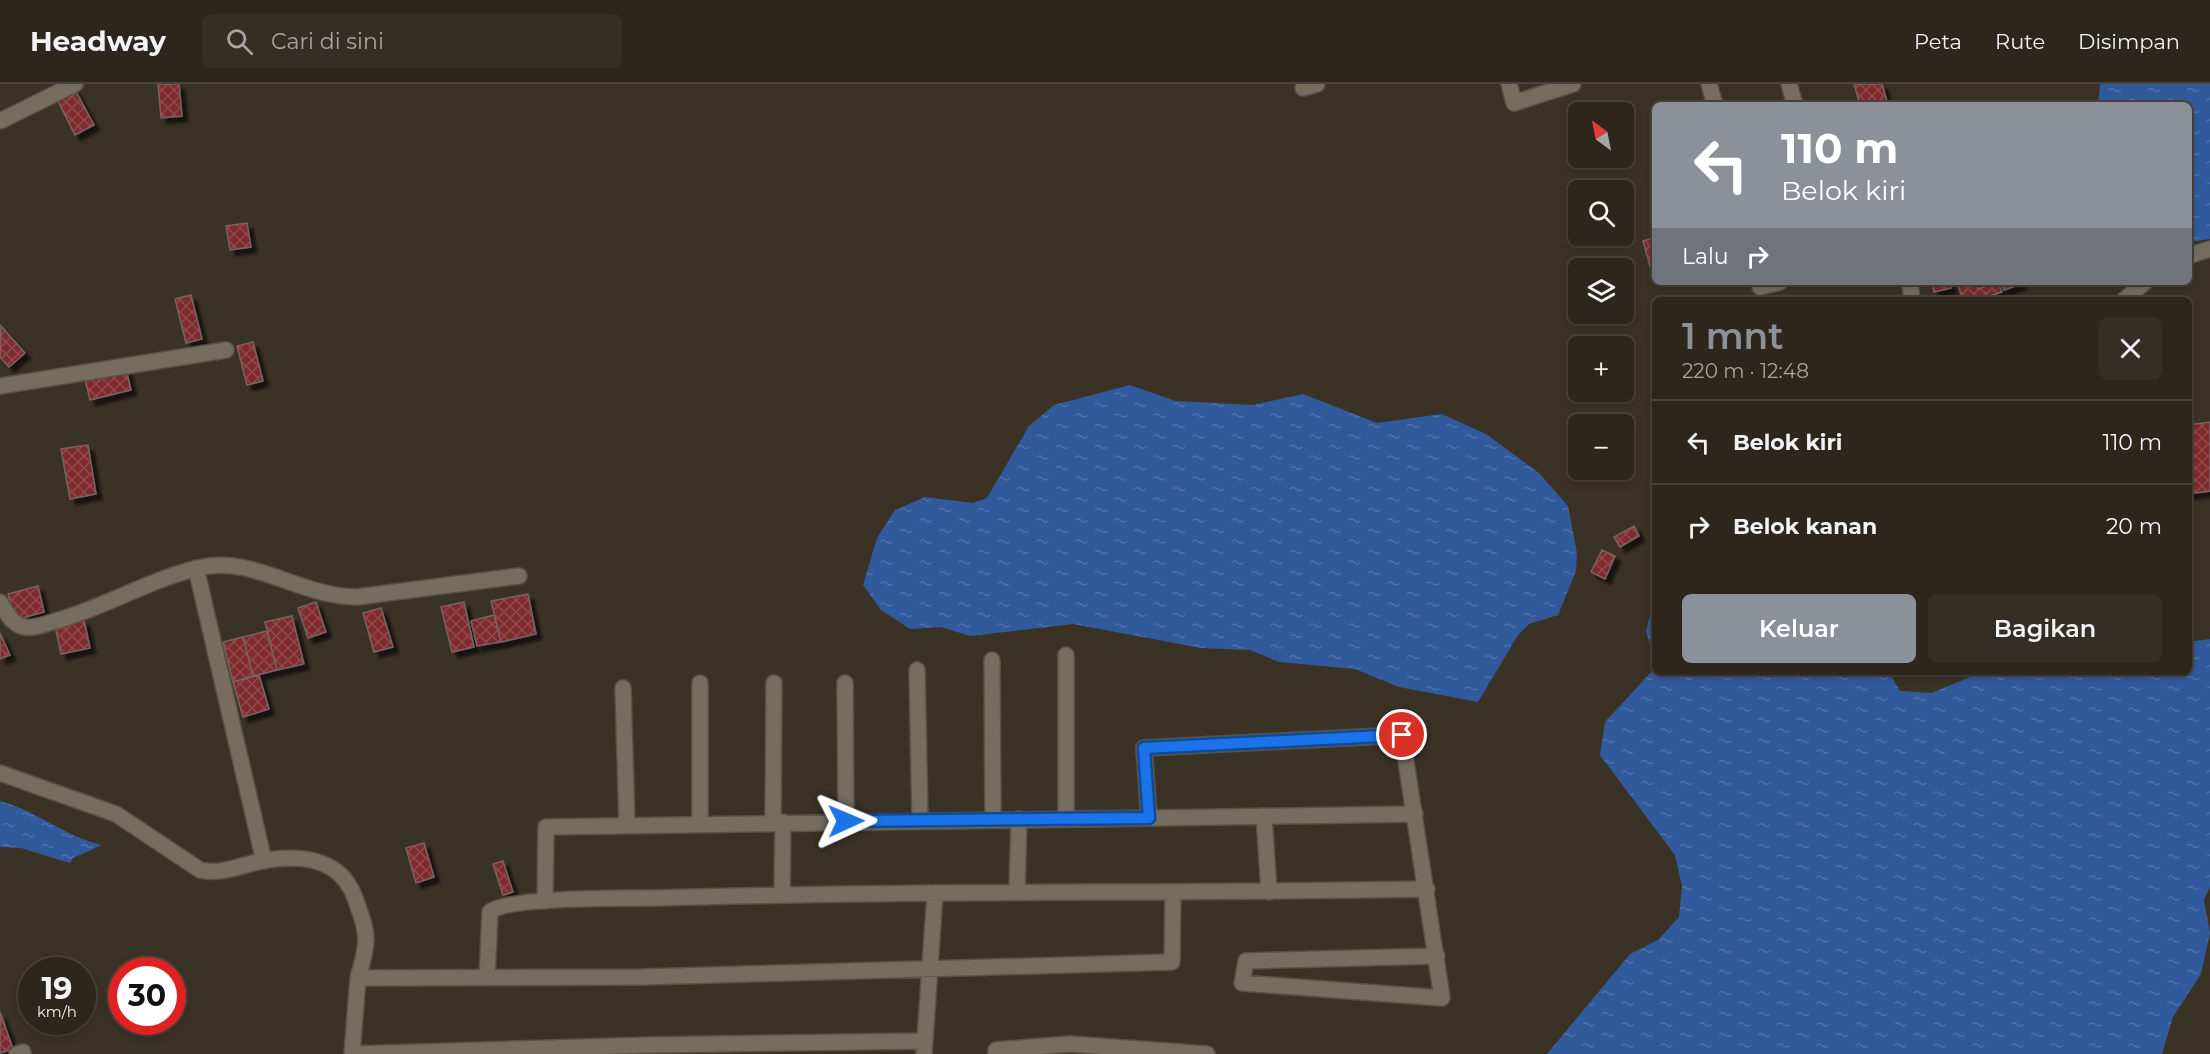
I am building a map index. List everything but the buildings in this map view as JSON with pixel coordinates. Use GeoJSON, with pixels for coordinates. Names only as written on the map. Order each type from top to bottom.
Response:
{"type":"FeatureCollection","features":[{"type":"Feature","properties":{"kind":"street"},"geometry":{"type":"LineString","coordinates":[[0,121],[75,84]]}},
{"type":"Feature","properties":{"kind":"street"},"geometry":{"type":"LineString","coordinates":[[1509,84],[1514,103],[1573,84]]}},
{"type":"Feature","properties":{"kind":"street"},"geometry":{"type":"LineString","coordinates":[[1709,84],[1713,102]]}},
{"type":"Feature","properties":{"kind":"street"},"geometry":{"type":"LineString","coordinates":[[1789,84],[1794,102]]}},
{"type":"Feature","properties":{"kind":"street"},"geometry":{"type":"LineString","coordinates":[[2192,255],[2210,249]]}},
{"type":"Feature","properties":{"kind":"street"},"geometry":{"type":"LineString","coordinates":[[2128,297],[2142,285]]}},
{"type":"Feature","properties":{"kind":"street"},"geometry":{"type":"LineString","coordinates":[[0,386],[226,350]]}},
{"type":"Feature","properties":{"kind":"street"},"geometry":{"type":"LineString","coordinates":[[0,602],[12,621],[24,627],[36,626],[92,610],[196,568],[216,564],[239,565],[334,597],[357,597],[519,576]]}},
{"type":"Feature","properties":{"kind":"street"},"geometry":{"type":"LineString","coordinates":[[196,568],[264,861]]}},
{"type":"Feature","properties":{"kind":"street"},"geometry":{"type":"LineString","coordinates":[[1066,655],[1066,819]]}},
{"type":"Feature","properties":{"kind":"street"},"geometry":{"type":"LineString","coordinates":[[992,660],[993,820]]}},
{"type":"Feature","properties":{"kind":"street"},"geometry":{"type":"LineString","coordinates":[[917,670],[920,820]]}},
{"type":"Feature","properties":{"kind":"street"},"geometry":{"type":"LineString","coordinates":[[700,683],[700,823]]}},
{"type":"Feature","properties":{"kind":"street"},"geometry":{"type":"LineString","coordinates":[[774,683],[782,894]]}},
{"type":"Feature","properties":{"kind":"street"},"geometry":{"type":"LineString","coordinates":[[845,683],[846,821]]}},
{"type":"Feature","properties":{"kind":"street"},"geometry":{"type":"LineString","coordinates":[[624,688],[627,824]]}},
{"type":"Feature","properties":{"kind":"street"},"geometry":{"type":"LineString","coordinates":[[1149,818],[1144,748],[1402,735],[1437,956],[1442,998],[1242,983],[1246,961],[1437,956]]}},
{"type":"Feature","properties":{"kind":"street"},"geometry":{"type":"LineString","coordinates":[[0,773],[116,814],[200,870],[213,873],[264,861],[307,859],[337,869],[346,879],[368,939],[358,978],[352,1054],[650,1045],[925,1047],[935,893]]}},
{"type":"Feature","properties":{"kind":"street"},"geometry":{"type":"LineString","coordinates":[[545,901],[546,827],[1415,814]]}},
{"type":"Feature","properties":{"kind":"street"},"geometry":{"type":"LineString","coordinates":[[1264,816],[1269,892]]}},
{"type":"Feature","properties":{"kind":"street"},"geometry":{"type":"LineString","coordinates":[[1017,892],[1019,819]]}},
{"type":"Feature","properties":{"kind":"street"},"geometry":{"type":"LineString","coordinates":[[487,978],[490,912],[499,907],[545,901],[782,894],[1426,889]]}},
{"type":"Feature","properties":{"kind":"street"},"geometry":{"type":"LineString","coordinates":[[358,978],[643,977],[1172,962],[1173,892]]}},
{"type":"Feature","properties":{"kind":"street"},"geometry":{"type":"LineString","coordinates":[[996,1054],[996,1050],[1070,1049],[1208,1054]]}},
{"type":"Feature","properties":{"kind":"water"},"geometry":{"type":"Polygon","coordinates":[[[2100,84],[2210,84],[2210,239],[2192,242],[2192,102],[2098,102],[2100,84]]]}},
{"type":"Feature","properties":{"kind":"water"},"geometry":{"type":"Polygon","coordinates":[[[1130,385],[1175,401],[1253,405],[1303,394],[1377,423],[1442,414],[1486,434],[1539,473],[1568,506],[1577,553],[1576,571],[1558,615],[1529,624],[1518,635],[1478,702],[1399,687],[1355,669],[1279,662],[1250,650],[1201,648],[1073,624],[970,636],[941,627],[910,629],[881,610],[863,585],[877,538],[895,510],[925,497],[973,503],[987,498],[1029,426],[1054,405],[1130,385]]]}},
{"type":"Feature","properties":{"kind":"water"},"geometry":{"type":"Polygon","coordinates":[[[1652,608],[1652,651],[1646,631],[1652,608]]]}},
{"type":"Feature","properties":{"kind":"water"},"geometry":{"type":"Polygon","coordinates":[[[2210,639],[2210,887],[2204,900],[2210,933],[2201,974],[2173,1017],[2162,1054],[1547,1054],[1630,954],[1658,940],[1679,917],[1682,886],[1675,855],[1600,755],[1605,722],[1652,671],[1652,675],[1891,675],[1900,691],[1931,693],[1976,675],[2192,675],[2192,642],[2210,639]]]}},
{"type":"Feature","properties":{"kind":"water"},"geometry":{"type":"Polygon","coordinates":[[[0,801],[26,811],[75,836],[102,845],[73,858],[70,863],[21,848],[0,847],[0,801]]]}},
{"type":"Feature","properties":{"kind":"route"},"geometry":{"type":"LineString","coordinates":[[846,821],[1149,818],[1144,748],[1402,735]]}}]}
